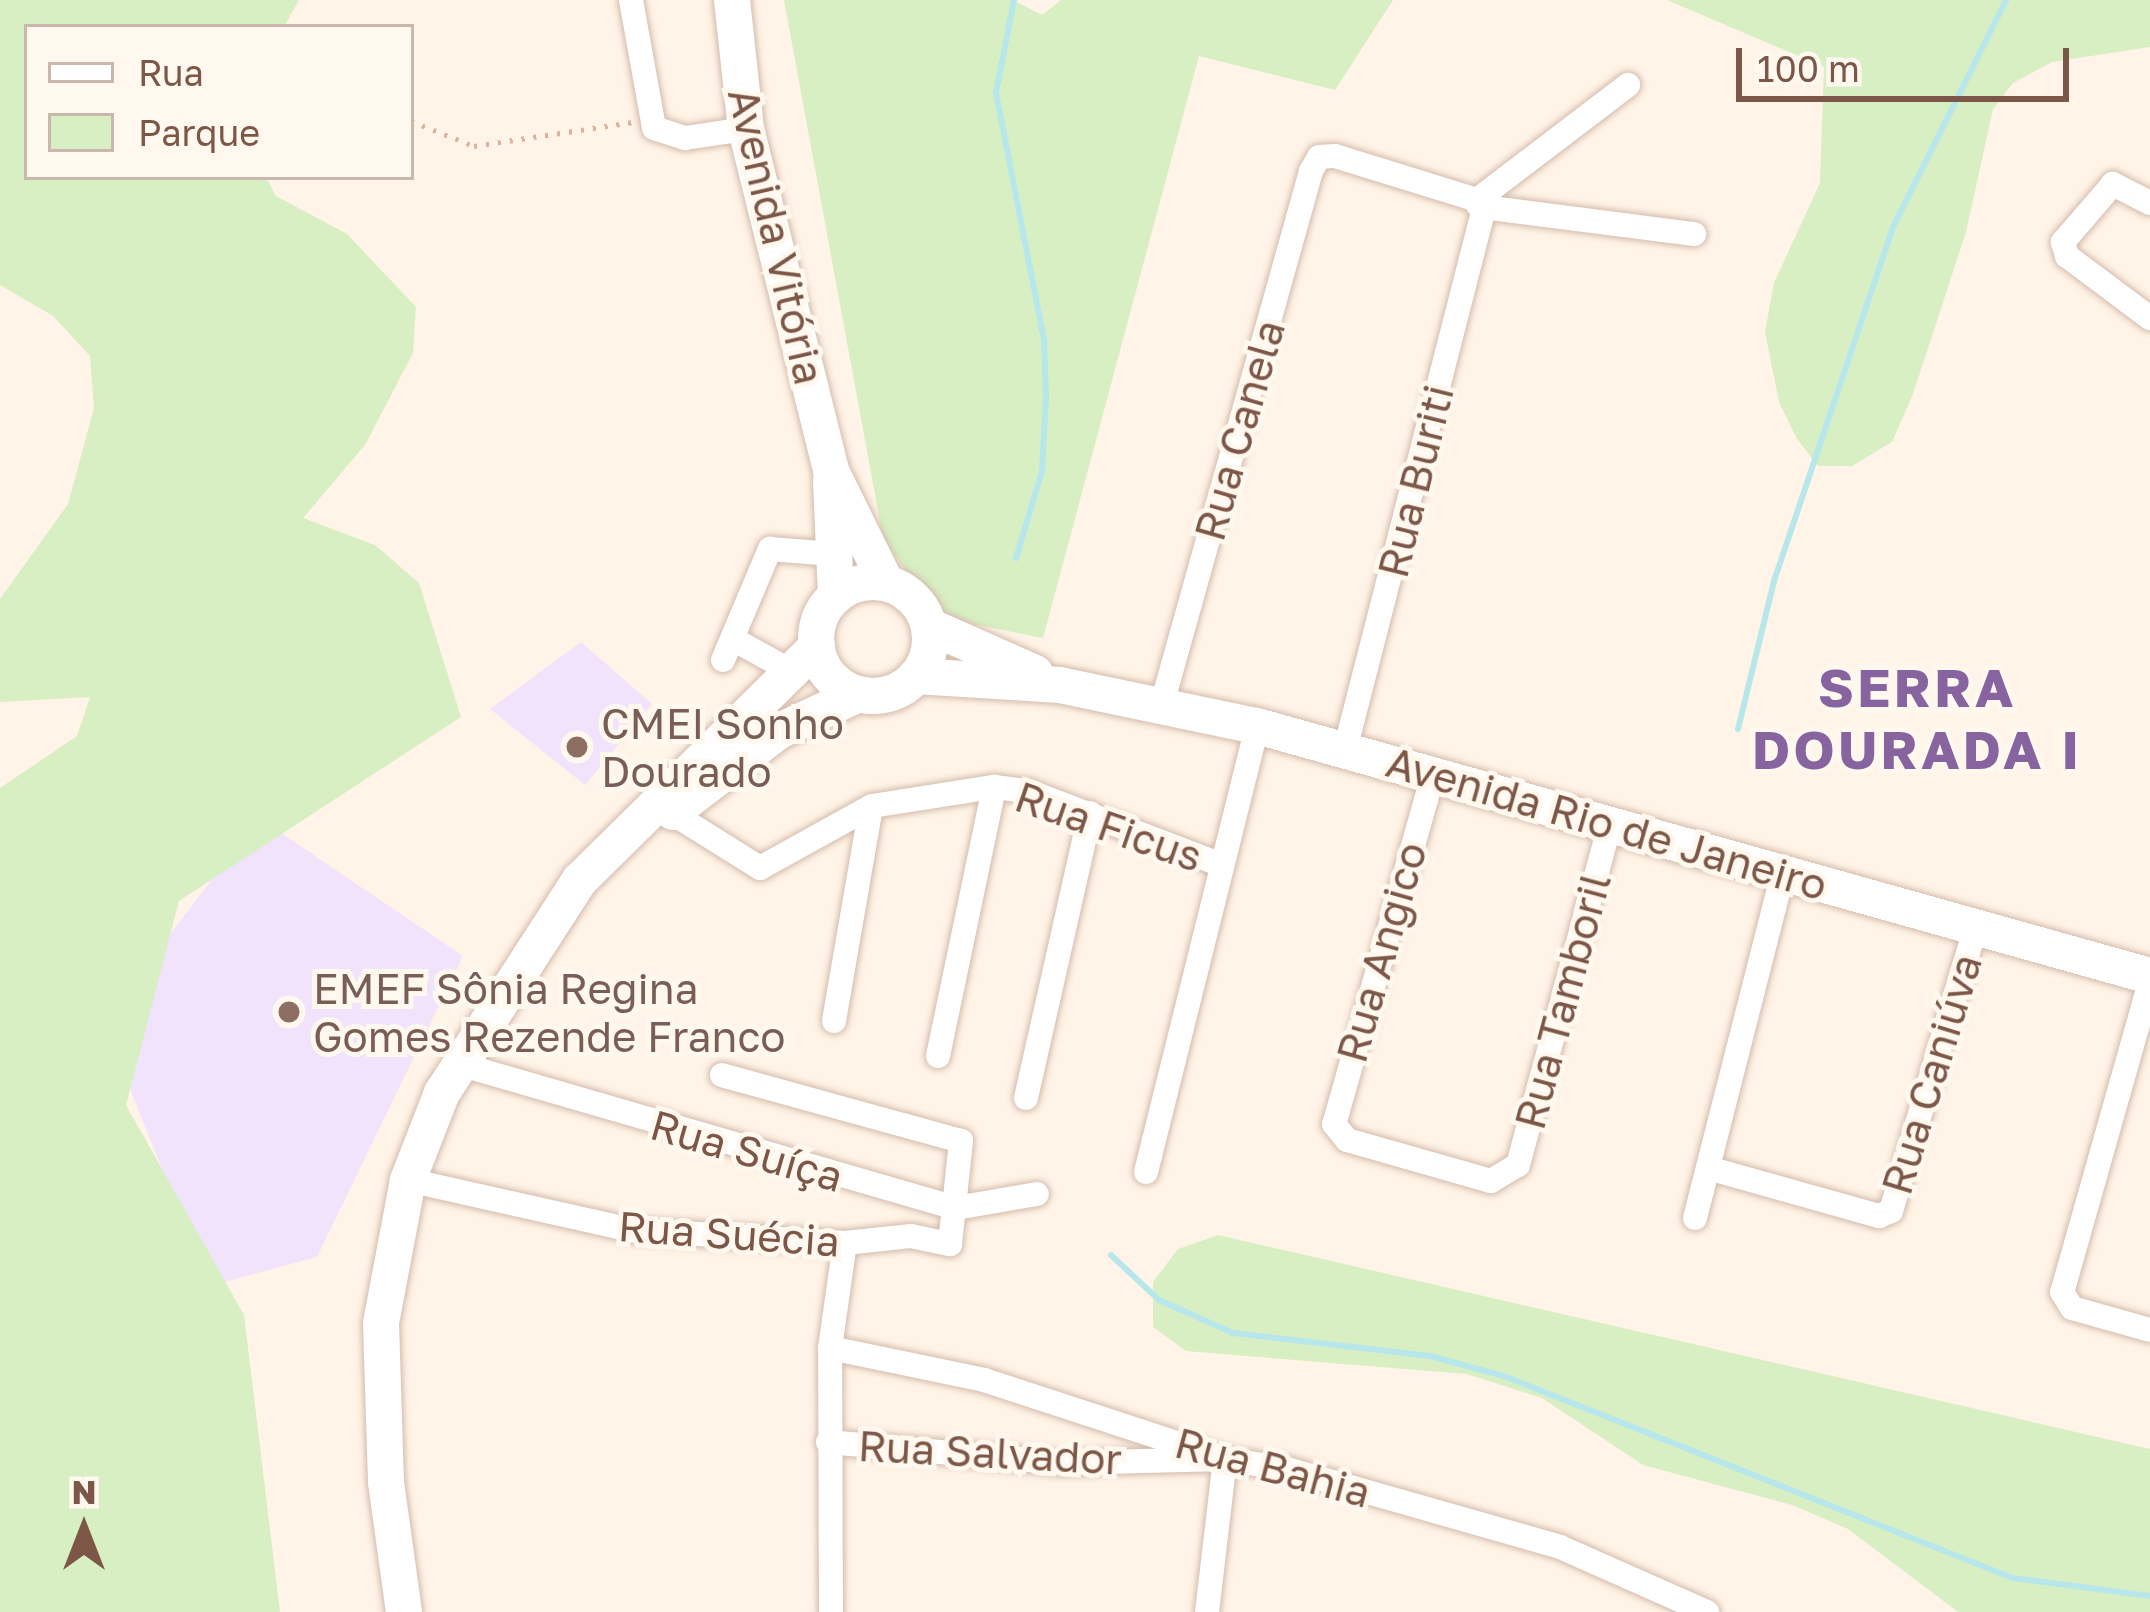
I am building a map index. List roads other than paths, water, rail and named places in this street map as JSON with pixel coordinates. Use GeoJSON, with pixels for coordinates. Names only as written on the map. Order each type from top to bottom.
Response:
{"type":"FeatureCollection","features":[{"type":"Feature","properties":{"kind":"street"},"geometry":{"type":"LineString","coordinates":[[631,0],[650,119],[669,137],[746,129]]}},
{"type":"Feature","properties":{"kind":"street","name":"Avenida Vitória"},"geometry":{"type":"LineString","coordinates":[[731,0],[746,129],[831,471],[886,583]]}},
{"type":"Feature","properties":{"kind":"street"},"geometry":{"type":"LineString","coordinates":[[1481,206],[1628,85]]}},
{"type":"Feature","properties":{"kind":"street","name":"Rua Canela"},"geometry":{"type":"LineString","coordinates":[[1162,704],[1319,157],[1481,206]]}},
{"type":"Feature","properties":{"kind":"street"},"geometry":{"type":"LineString","coordinates":[[2150,203],[2113,184],[2063,242],[2067,256],[2150,318]]}},
{"type":"Feature","properties":{"kind":"street"},"geometry":{"type":"LineString","coordinates":[[1481,206],[1694,234]]}},
{"type":"Feature","properties":{"kind":"street","name":"Rua Buriti"},"geometry":{"type":"LineString","coordinates":[[1345,750],[1481,206]]}},
{"type":"Feature","properties":{"kind":"street","name":"Avenida Vitória"},"geometry":{"type":"LineString","coordinates":[[831,471],[836,595]]}},
{"type":"Feature","properties":{"kind":"street"},"geometry":{"type":"LineString","coordinates":[[833,554],[770,549],[728,649],[803,658],[859,694]]}},
{"type":"Feature","properties":{"kind":"street"},"geometry":{"type":"LineString","coordinates":[[404,1612],[386,1482],[381,1323],[408,1180],[459,1064],[550,931],[611,844],[803,658],[836,595],[860,583],[886,583],[914,599],[929,626],[916,676],[890,693],[859,694],[778,731],[672,813],[550,931]]}},
{"type":"Feature","properties":{"kind":"street","name":"Avenida Rio de Janeiro"},"geometry":{"type":"LineString","coordinates":[[929,626],[1060,685]]}},
{"type":"Feature","properties":{"kind":"street","name":"Avenida Rio de Janeiro"},"geometry":{"type":"LineString","coordinates":[[916,676],[1060,685],[1257,726],[2150,979]]}},
{"type":"Feature","properties":{"kind":"street"},"geometry":{"type":"LineString","coordinates":[[1146,1172],[1257,726]]}},
{"type":"Feature","properties":{"kind":"street","name":"Rua Angico"},"geometry":{"type":"LineString","coordinates":[[1433,775],[1335,1110],[1336,1130],[1347,1140],[1491,1181],[1510,1176]]}},
{"type":"Feature","properties":{"kind":"street"},"geometry":{"type":"LineString","coordinates":[[938,1057],[994,787]]}},
{"type":"Feature","properties":{"kind":"street","name":"Rua Ficus"},"geometry":{"type":"LineString","coordinates":[[672,813],[760,868],[871,807],[994,787],[1090,813],[1222,865]]}},
{"type":"Feature","properties":{"kind":"street"},"geometry":{"type":"LineString","coordinates":[[834,1021],[871,807]]}},
{"type":"Feature","properties":{"kind":"street"},"geometry":{"type":"LineString","coordinates":[[1026,1098],[1090,813]]}},
{"type":"Feature","properties":{"kind":"street","name":"Rua Tamboril"},"geometry":{"type":"LineString","coordinates":[[1510,1176],[1610,824]]}},
{"type":"Feature","properties":{"kind":"street"},"geometry":{"type":"LineString","coordinates":[[1695,1218],[1784,872]]}},
{"type":"Feature","properties":{"kind":"street","name":"Rua Caniúva"},"geometry":{"type":"LineString","coordinates":[[1708,1168],[1879,1216],[1891,1211],[1976,926]]}},
{"type":"Feature","properties":{"kind":"street"},"geometry":{"type":"LineString","coordinates":[[2150,979],[2062,1292],[2072,1308],[2150,1330]]}},
{"type":"Feature","properties":{"kind":"street","name":"Rua Suíça"},"geometry":{"type":"LineString","coordinates":[[459,1064],[956,1208],[1037,1194]]}},
{"type":"Feature","properties":{"kind":"street"},"geometry":{"type":"LineString","coordinates":[[722,1075],[961,1141],[956,1208]]}},
{"type":"Feature","properties":{"kind":"street","name":"Rua Suécia"},"geometry":{"type":"LineString","coordinates":[[408,1180],[632,1230],[845,1243],[911,1236],[950,1244],[956,1208]]}},
{"type":"Feature","properties":{"kind":"street"},"geometry":{"type":"LineString","coordinates":[[831,1612],[830,1348],[845,1243]]}},
{"type":"Feature","properties":{"kind":"street","name":"Rua Bahia"},"geometry":{"type":"LineString","coordinates":[[830,1348],[984,1380],[1225,1459],[1287,1469],[1560,1547],[1707,1612]]}},
{"type":"Feature","properties":{"kind":"street","name":"Rua Salvador"},"geometry":{"type":"LineString","coordinates":[[828,1442],[1063,1462],[1225,1459]]}},
{"type":"Feature","properties":{"kind":"street"},"geometry":{"type":"LineString","coordinates":[[1207,1612],[1225,1459]]}},
{"type":"Feature","properties":{"kind":"waterway"},"geometry":{"type":"LineString","coordinates":[[1014,0],[996,93],[1044,339],[1046,398],[1042,471],[1016,558]]}},
{"type":"Feature","properties":{"kind":"waterway"},"geometry":{"type":"LineString","coordinates":[[1738,729],[1774,581],[1893,227],[2006,0]]}},
{"type":"Feature","properties":{"kind":"waterway"},"geometry":{"type":"LineString","coordinates":[[1111,1255],[1159,1300],[1233,1333],[1430,1356],[1504,1376],[2013,1578],[2150,1596]]}},
{"type":"Feature","properties":{"kind":"place","name":"CMEI Sonho Dourado"},"geometry":{"type":"Point","coordinates":[577,747]}},
{"type":"Feature","properties":{"kind":"place","name":"EMEF Sônia Regina Gomes Rezende Franco"},"geometry":{"type":"Point","coordinates":[289,1012]}},
{"type":"Feature","properties":{"kind":"district","name":"SERRA DOURADA I"},"geometry":{"type":"Point","coordinates":[1917,718]}}]}
